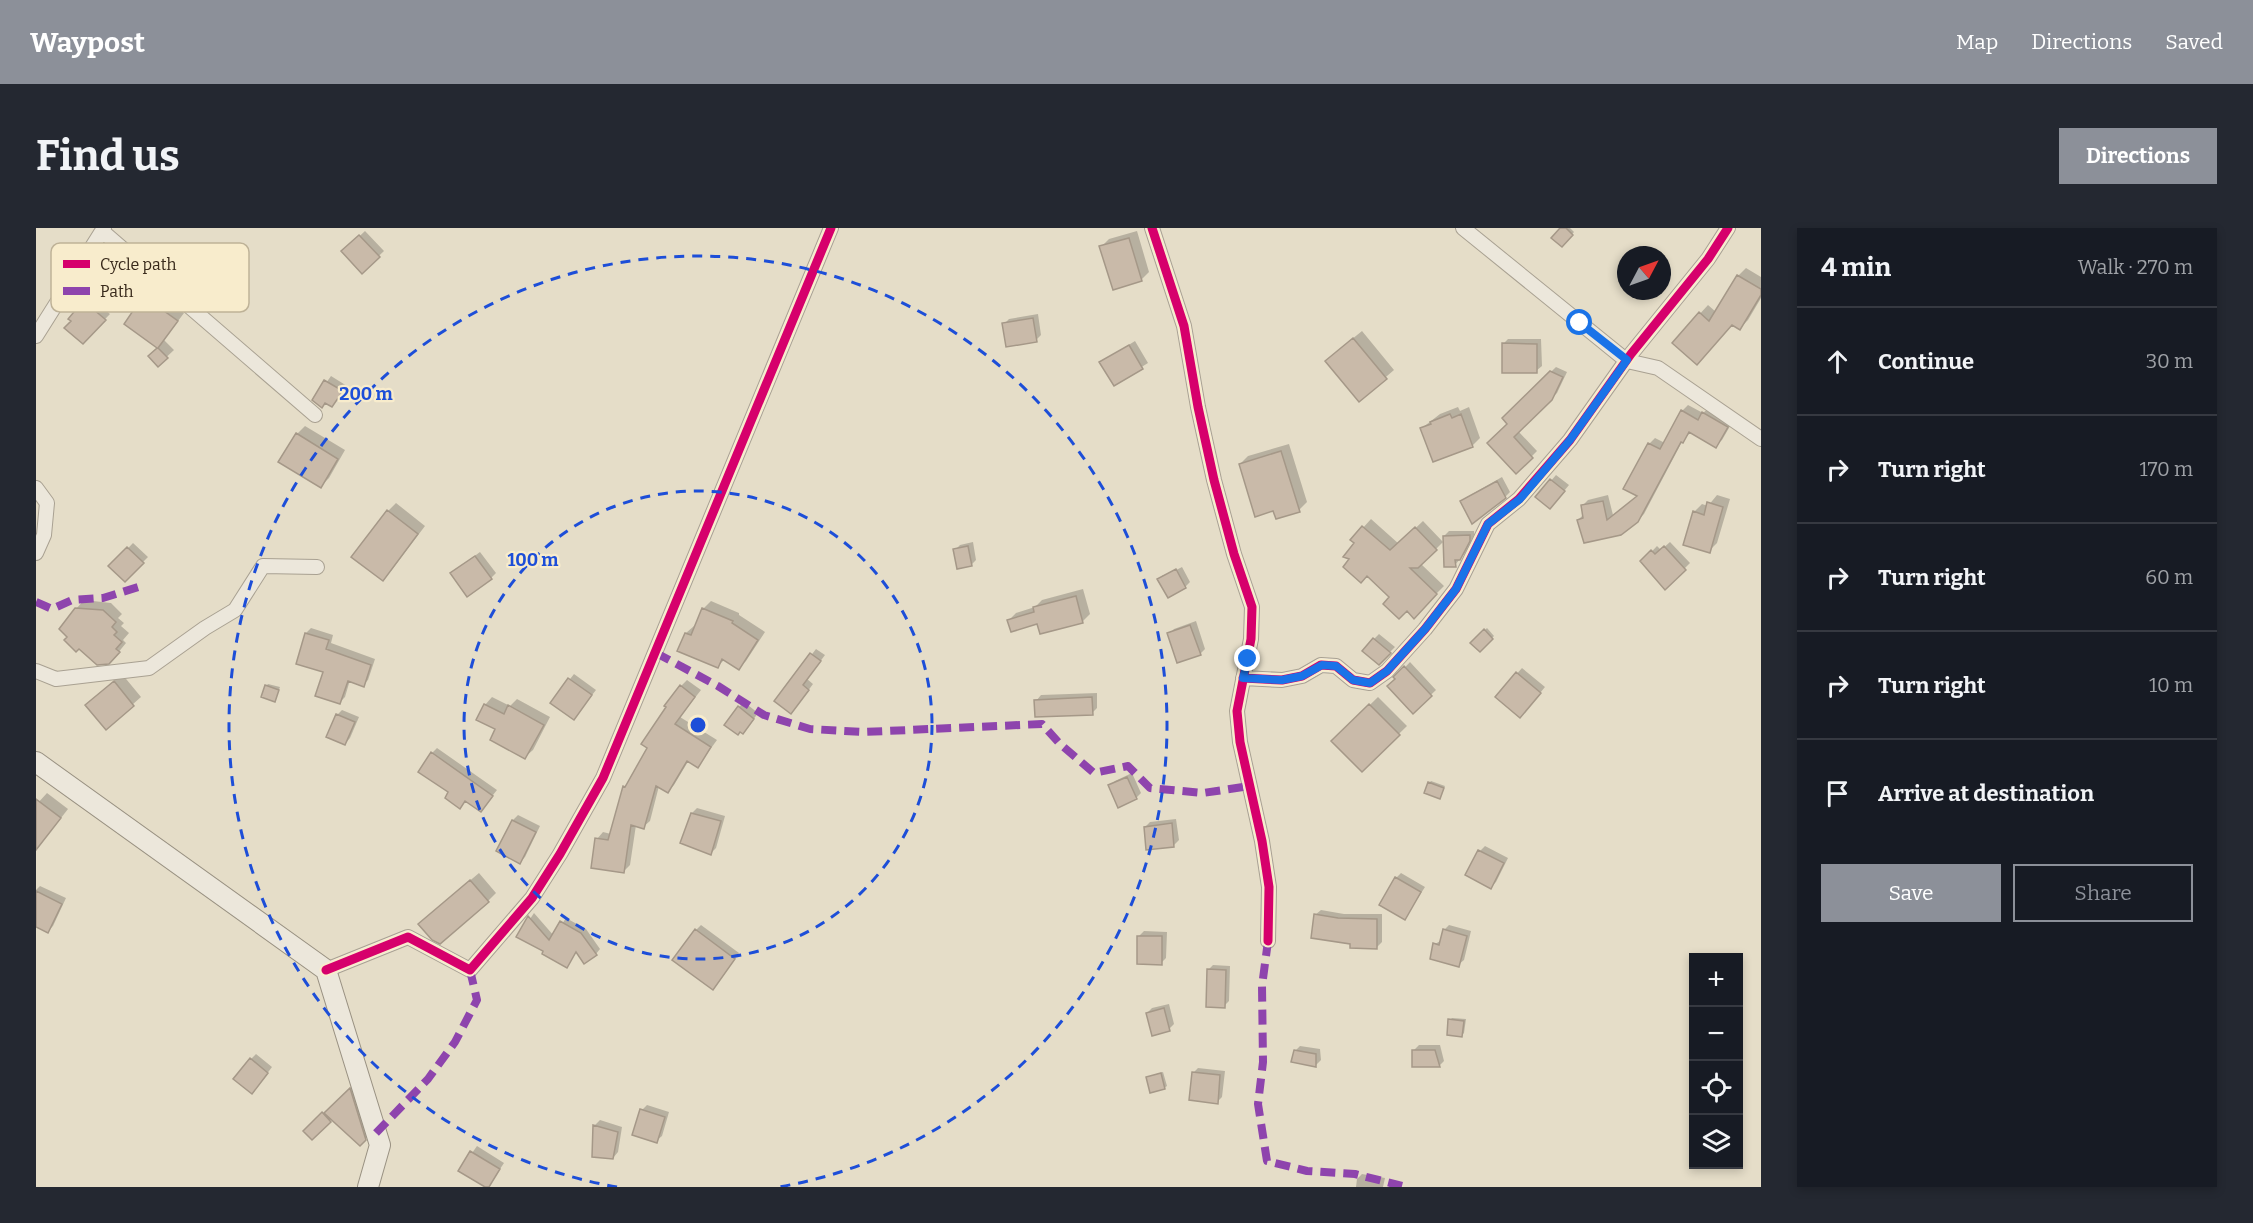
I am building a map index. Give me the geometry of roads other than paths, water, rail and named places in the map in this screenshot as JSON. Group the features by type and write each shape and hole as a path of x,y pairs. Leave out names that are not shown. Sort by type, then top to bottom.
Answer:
{"street":[{"path":"326,970 408,937 470,970 532,898 560,855 603,778 831,228"},
{"path":"1152,228 1184,326 1214,480 1234,554 1252,607 1251,639 1237,711 1240,742 1262,841 1269,887 1268,941"},
{"path":"1463,228 1627,360 1658,368 1761,439"},
{"path":"1243,678 1282,680 1302,676 1322,665 1336,666 1353,680 1370,683 1387,671 1425,629 1456,589 1488,524 1520,499 1570,440 1627,360 1708,260 1728,228"},
{"path":"95,243 103,230 118,243"},
{"path":"36,336 51,312"},
{"path":"197,312 315,415"},
{"path":"36,488 47,503 44,535 36,553"},
{"path":"36,671 56,679 149,668 205,628 235,610 263,566 316,567"},
{"path":"36,762 326,970 380,1145 368,1187"}]}
